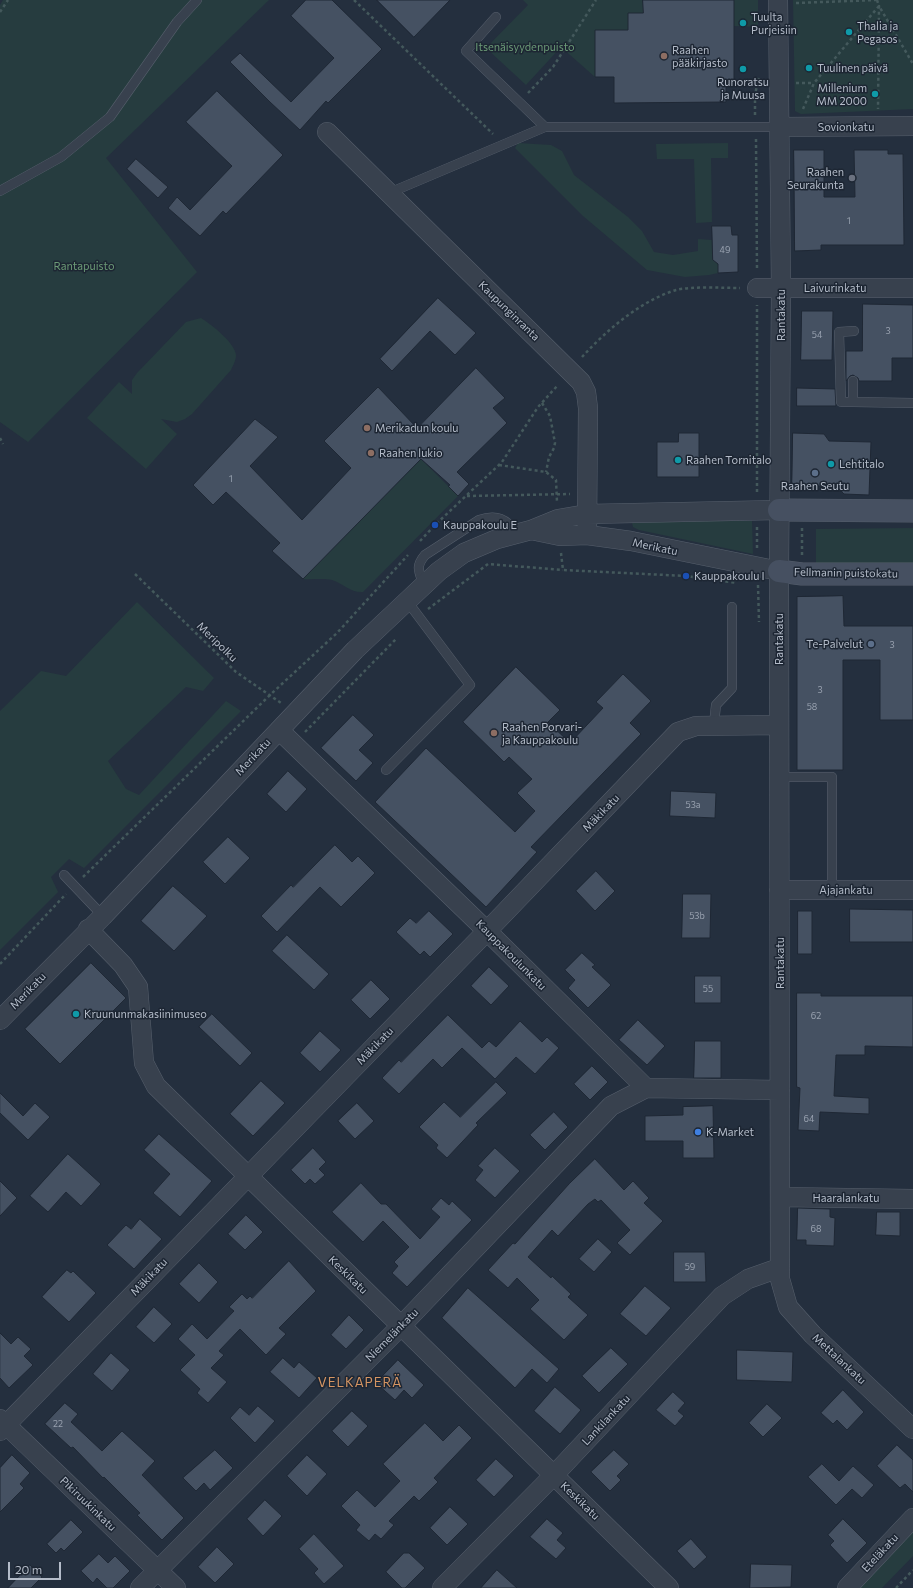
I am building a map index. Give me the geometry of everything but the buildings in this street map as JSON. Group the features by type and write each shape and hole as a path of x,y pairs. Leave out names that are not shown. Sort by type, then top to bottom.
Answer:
{"street":[{"name":"Rantakatu","path":"779,1273 780,127 787,1"},
{"name":"Sovionkatu","path":"780,127 913,126"},
{"name":"Kaupunginranta","path":"327,132 581,382 586,392 588,408 587,536"},
{"name":"Laivurinkatu","path":"757,288 913,288"},
{"path":"779,510 913,512"},
{"name":"Merikatu","path":"0,1020 103,916 355,650 407,601 464,553 497,539 524,532 559,527 587,514 779,510"},
{"name":"Merikatu","path":"559,527 587,536 632,541 779,571"},
{"name":"Fellmanin puistokatu","path":"779,571 802,574 913,574"},
{"name":"Mäkikatu","path":"2,1425 487,931 678,732 696,726 714,724 779,725"},
{"name":"Kauppakoulunkatu","path":"279,730 487,931 646,1088"},
{"name":"Ajajankatu","path":"779,890 913,890"},
{"name":"Keskikatu","path":"88,930 123,965 138,987 144,1063 156,1086 669,1588"},
{"path":"646,1088 780,1090"},
{"name":"Niemelänkatu","path":"140,1588 401,1326 611,1106 646,1088"},
{"name":"Haaralankatu","path":"780,1198 913,1199"},
{"name":"Mettalankatu","path":"779,1273 788,1307 813,1335 913,1429"},
{"name":"Lankilankatu","path":"442,1588 554,1475 722,1296 748,1279 779,1273"},
{"name":"Pikiruukinkatu","path":"2,1425 156,1571 176,1588"},
{"name":"Eteläkatu","path":"847,1588 913,1518"}],"lane":[{"path":"0,191 61,157 110,117 177,22 197,0"},
{"path":"496,17 466,51 545,127"},
{"path":"389,193 545,127 780,127"},
{"path":"854,331 839,332 841,402 913,404"},
{"path":"853,381 853,402"},
{"path":"386,770 470,685 407,601"},
{"path":"714,724 716,705 732,688 732,607"},
{"path":"779,777 832,777 832,890"},
{"path":"64,875 103,916"}],"path":[{"path":"0,12 8,0"},
{"path":"354,0 503,144"},
{"path":"520,102 553,67 596,0"},
{"path":"787,1 877,0 913,64"},
{"path":"878,110 879,6"},
{"path":"803,110 814,83 879,6"},
{"path":"419,542 499,465 542,403 569,370 597,341 636,309 677,290 757,288 755,94 761,71"},
{"path":"542,403 550,416 555,443 549,457 546,472"},
{"path":"0,438 3,444"},
{"path":"499,465 546,472 556,480 563,570 686,576 744,584"},
{"path":"571,494 572,486"},
{"path":"802,511 802,574"},
{"path":"0,964 74,886 270,694 337,633 409,553"},
{"name":"Meripolku","path":"135,574 236,672 296,713"},
{"path":"751,584 758,585"},
{"path":"896,1588 913,1570"}],"green space":[{"name":"Rantapuisto","path":"3,0 269,0 106,158 197,272 28,442 0,422 0,5"},
{"name":"Itsenäisyydenpuisto","path":"523,0 643,0 643,13 628,13 628,30 595,77 561,47 526,85 486,48 528,5"},
{"path":"734,0 758,0 758,27 734,26"},
{"path":"793,0 913,0 913,109 801,114 795,111"},
{"path":"518,143 551,145 562,151 574,175 628,217 642,231 654,252 673,255 698,251 698,239 712,240 713,260 718,264 718,273 685,277 647,270 583,216 515,148"},
{"path":"728,143 728,158 711,158 712,222 696,223 694,159 657,159 656,144"},
{"path":"201,318 217,330 232,345 236,355 235,361 231,370 192,414 177,422 161,419 177,434 146,469 87,418 119,382 132,394 132,380 137,373 186,322"},
{"path":"421,459 458,496 363,592 351,590 332,580 303,579"},
{"path":"635,520 752,521 753,554 639,530 633,527 632,523"},
{"path":"913,528 913,563 816,563 816,529"},
{"path":"137,602 214,678 203,691 186,687 108,761 126,789 139,795 226,701 241,711 84,868 69,859 51,877 58,892 0,950 0,711 41,671 66,676"},
{"path":"913,1530 913,1556 882,1588 852,1588"}],"place":[{"name":"Tuulta Purjeisiin","path":"743,23"},
{"name":"Thalia ja Pegasos","path":"849,32"},
{"name":"Raahen pääkirjasto","path":"664,56"},
{"name":"Tuulinen päivä","path":"809,68"},
{"name":"Runoratsu ja Muusa","path":"743,69"},
{"name":"Millenium MM 2000","path":"875,94"},
{"name":"Raahen Seurakunta","path":"852,178"},
{"name":"Merikadun koulu","path":"367,428"},
{"name":"Raahen lukio","path":"371,453"},
{"name":"Raahen Tornitalo","path":"678,460"},
{"name":"Lehtitalo","path":"831,464"},
{"name":"Raahen Seutu","path":"815,473"},
{"name":"Kauppakoulu E","path":"435,525"},
{"name":"Kauppakoulu I","path":"686,576"},
{"name":"Te-Palvelut","path":"871,644"},
{"name":"Raahen Porvari- ja Kauppakoulu","path":"494,733"},
{"name":"Kruununmakasiinimuseo","path":"76,1014"},
{"name":"K-Market","path":"698,1132"}],"district":[{"name":"VELKAPERÄ","path":"360,1383"}]}
